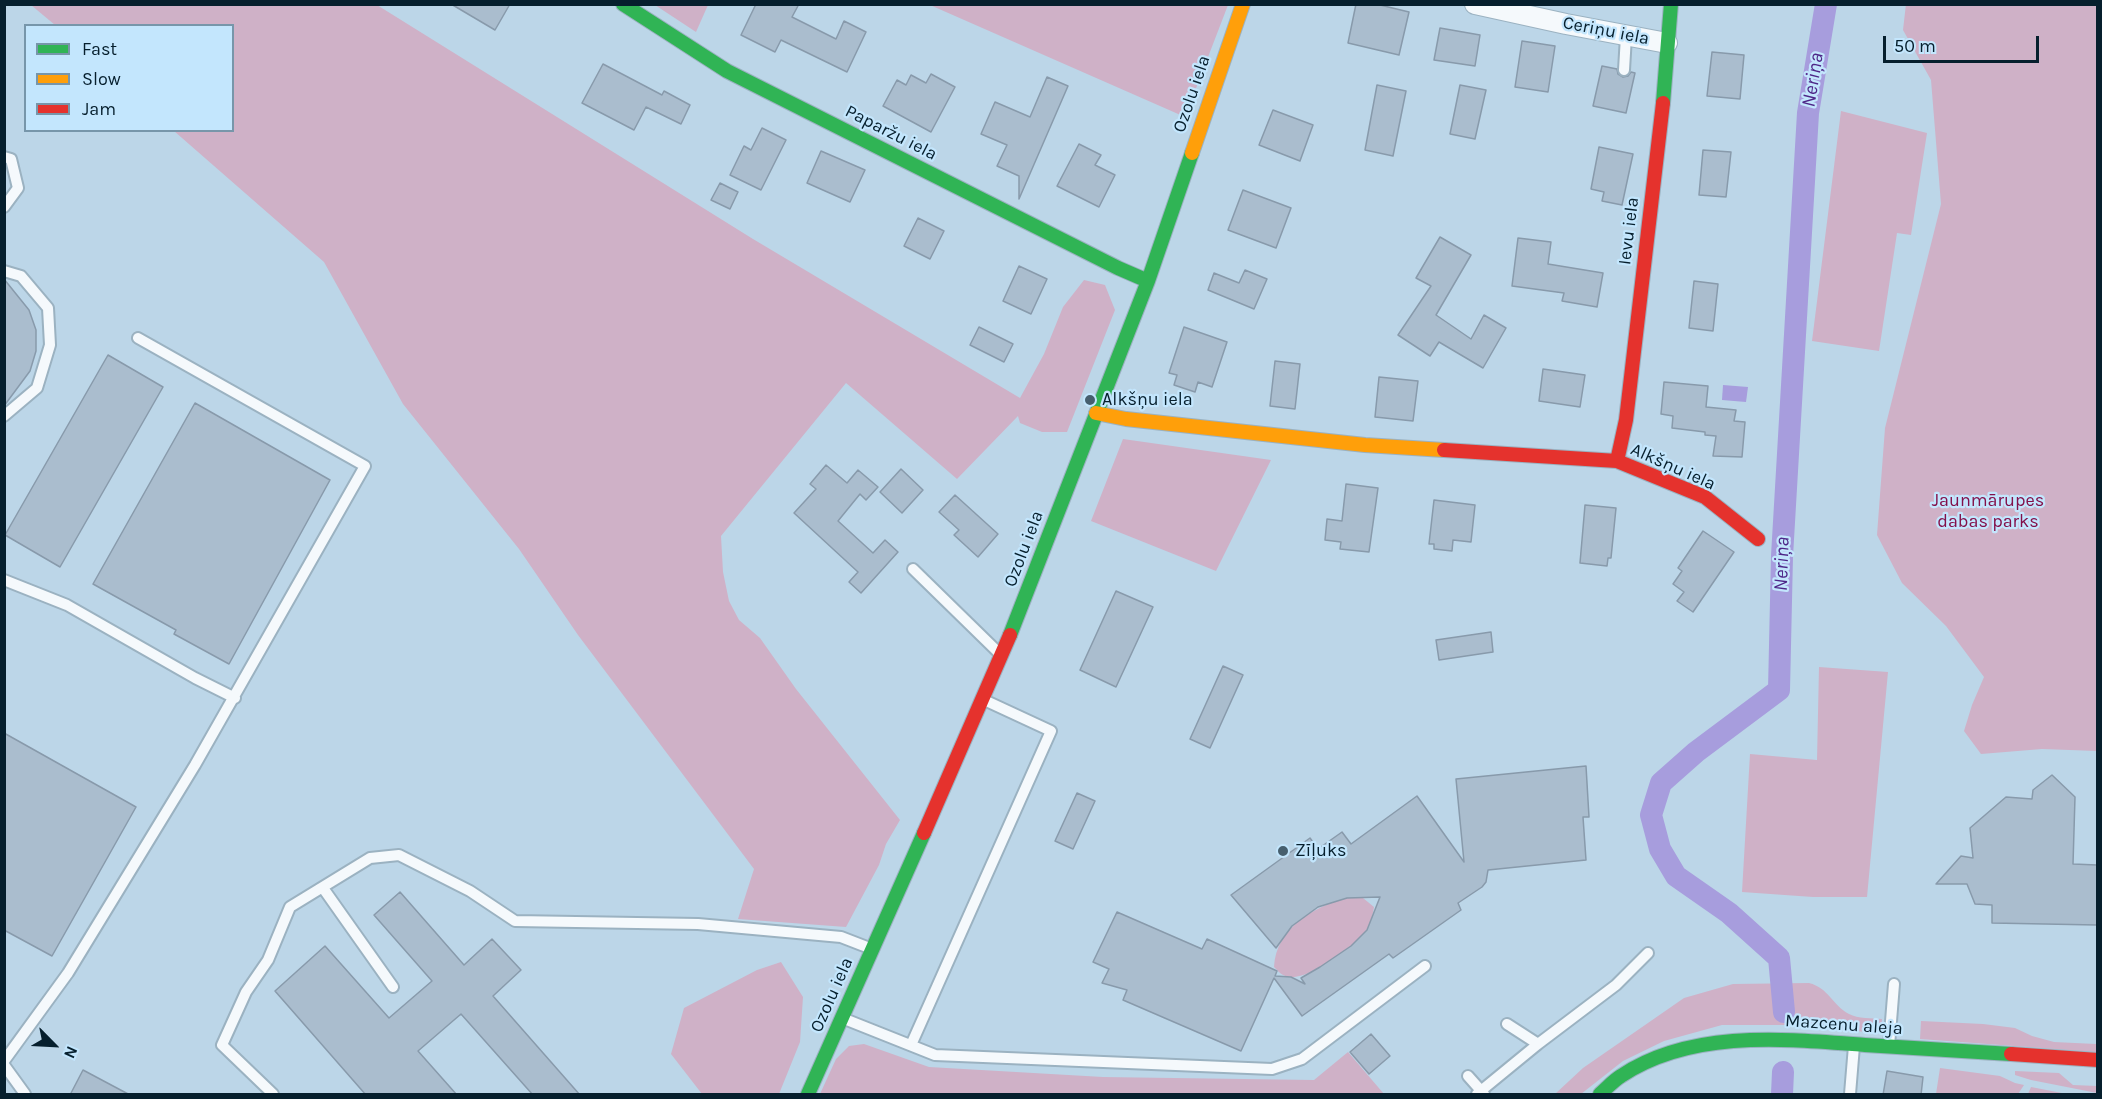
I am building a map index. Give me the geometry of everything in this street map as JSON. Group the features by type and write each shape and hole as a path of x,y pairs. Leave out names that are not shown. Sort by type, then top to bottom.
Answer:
{"street":[{"name":"Paparžu iela","path":"623,4 728,70 1148,281"},
{"name":"Ozolu iela","path":"808,1095 1002,655 1148,281 1243,4"},
{"name":"Ceriņu iela","path":"1475,4 1667,43"},
{"name":"Ievu iela","path":"1617,461 1626,420 1665,84 1671,4"},
{"name":"Alkšņu iela","path":"1096,412 1126,419 1365,445 1617,461 1705,497 1758,539"},
{"name":"Mazcenu aleja","path":"1600,1095 1620,1077 1640,1066 1703,1046 1739,1040 1778,1039 1854,1043 2097,1060"}],"lane":[{"path":"1624,70 1626,36"},
{"path":"4,157 11,159 18,188 4,207"},
{"path":"4,271 21,276 48,308 50,345 38,388 4,416"},
{"path":"25,1095 4,1063 68,973 235,698 365,465 138,338"},
{"path":"913,569 1002,655"},
{"path":"4,580 67,605 195,678 235,698"},
{"path":"910,1045 1051,731 982,699"},
{"path":"273,1095 222,1045 246,992 268,960 290,907 370,858 399,855 470,891 515,921 698,924 841,937 873,950"},
{"path":"323,888 393,987"},
{"path":"1468,1076 1481,1093 1538,1044 1616,985 1648,953"},
{"path":"842,1018 935,1055 1272,1069 1302,1059 1425,966"},
{"path":"1889,1046 1894,984"},
{"path":"1508,1024 1538,1044"},
{"path":"1850,1095 1854,1043"}],"green space":[{"name":"Jaunmārupes dabas parks","path":"1906,4 2097,5 2097,751 2042,749 1981,754 1964,731 1984,677 1946,626 1902,583 1877,535 1885,428 1941,204 1931,80 1903,30"},
{"path":"31,5 377,5 753,239 1020,398 1044,354 1063,307 1084,280 1105,285 1115,310 1067,432 1042,432 1020,423 1018,416 957,479 846,383 721,536 723,572 729,601 739,620 760,638 796,689 900,820 846,927 738,919 754,869 578,635 519,549 403,404 324,262 175,132 234,132 234,24 54,24"},
{"path":"655,5 708,5 696,32"},
{"path":"930,5 1228,5 1185,117"},
{"path":"1841,111 1927,133 1911,235 1897,233 1879,351 1812,341"},
{"path":"1123,439 1271,460 1216,571 1091,521"},
{"path":"1819,667 1888,672 1867,897 1813,897 1742,892 1750,754 1817,760"},
{"path":"1347,898 1363,898 1374,907 1370,924 1362,936 1320,968 1289,977 1279,972 1274,967 1276,953 1289,930 1309,914"},
{"path":"781,962 803,997 800,1042 779,1094 702,1094 671,1054 684,1008 757,970"},
{"path":"1809,983 1816,985 1838,1006 1853,1016 1882,1019 1881,1029 1876,1033 1798,1025 1722,1025 1664,1041 1623,1061 1581,1094 1555,1094 1583,1068 1684,998 1733,984"},
{"path":"1921,1021 2015,1028 2054,1042 2096,1044 2096,1052 1920,1039"},
{"path":"864,1044 929,1067 1103,1077 1314,1080 1348,1052 1384,1094 820,1094 836,1059 849,1046"},
{"path":"1940,1068 2000,1076 2024,1085 2018,1094 1936,1094"},
{"path":"2015,1071 2059,1073 2073,1085 2097,1086 2097,1093 2031,1080 2015,1075"},
{"path":"2031,1087 2067,1094 2028,1094"}],"shaded area":[{"path":"1723,385 1748,387 1746,402 1722,400"}],"building":[{"path":"451,4 510,4 495,30"},
{"path":"756,4 799,4 792,17 836,39 844,21 866,32 847,72 781,40 775,52 741,35"},
{"path":"1356,4 1376,4 1409,12 1399,55 1348,43"},
{"path":"1440,28 1480,35 1475,66 1434,60"},
{"path":"1522,41 1555,46 1548,92 1515,87"},
{"path":"1712,52 1744,55 1740,99 1707,96"},
{"path":"603,64 662,95 664,91 690,105 681,124 646,107 634,130 582,103"},
{"path":"1602,66 1617,69 1618,74 1623,77 1628,76 1631,72 1635,73 1626,113 1593,106"},
{"path":"931,74 955,87 931,132 883,106 897,80 906,85 911,75 926,83"},
{"path":"1047,77 1068,86 1019,199 1019,176 997,166 1007,145 981,134 995,102 1030,117"},
{"path":"1377,85 1406,91 1393,156 1365,150"},
{"path":"1460,85 1486,90 1475,139 1450,134"},
{"path":"1273,110 1313,125 1300,161 1259,145"},
{"path":"762,128 786,140 761,190 730,175 744,146 751,150"},
{"path":"1079,144 1101,155 1095,165 1115,175 1099,207 1057,186"},
{"path":"1599,147 1633,154 1622,205 1602,201 1604,192 1591,189"},
{"path":"1703,150 1731,152 1726,197 1699,195"},
{"path":"821,151 865,170 850,202 807,183"},
{"path":"720,183 738,192 730,209 711,200"},
{"path":"1243,190 1291,208 1276,248 1228,230"},
{"path":"918,218 944,231 930,259 904,246"},
{"path":"1440,237 1471,255 1436,315 1471,339 1484,315 1506,328 1483,368 1439,342 1430,356 1398,335 1431,286 1416,278"},
{"path":"1518,238 1551,242 1548,264 1603,273 1597,307 1562,301 1564,293 1512,286"},
{"path":"1019,266 1047,279 1031,314 1003,301"},
{"path":"1245,270 1267,279 1254,309 1208,290 1214,273 1239,283"},
{"path":"4,279 29,310 36,330 36,351 30,371 4,406"},
{"path":"1694,281 1718,284 1713,331 1689,328"},
{"path":"979,327 1013,344 1004,362 970,345"},
{"path":"1184,327 1227,342 1212,387 1198,382 1195,392 1174,385 1177,375 1169,373"},
{"path":"108,355 163,387 60,567 5,535"},
{"path":"1275,361 1300,364 1295,409 1270,406"},
{"path":"1543,369 1585,375 1580,407 1539,401"},
{"path":"1379,377 1418,381 1413,421 1375,417"},
{"path":"1664,382 1708,386 1706,407 1736,410 1734,421 1745,422 1742,457 1713,456 1716,436 1705,435 1705,432 1672,428 1673,416 1661,414"},
{"path":"195,403 330,480 229,664 174,634 176,630 93,584"},
{"path":"826,465 847,483 858,470 878,487 866,500 860,494 838,521 873,553 885,540 898,552 861,593 849,582 858,572 794,513 816,489 810,484"},
{"path":"901,469 923,490 902,513 880,492"},
{"path":"1346,484 1378,488 1369,552 1340,549 1341,542 1325,540 1327,519 1342,521"},
{"path":"955,495 998,534 978,557 954,535 959,530 939,512"},
{"path":"1434,500 1475,505 1471,542 1453,540 1452,551 1434,549 1434,544 1429,544"},
{"path":"1585,505 1616,508 1611,558 1608,558 1607,566 1580,563"},
{"path":"1703,531 1734,552 1693,612 1677,601 1684,592 1673,584 1682,571 1678,568"},
{"path":"1116,591 1153,607 1116,687 1080,670"},
{"path":"1491,632 1493,652 1439,660 1436,640"},
{"path":"1223,666 1243,675 1210,748 1190,739"},
{"path":"4,733 136,807 52,956 4,930"},
{"path":"1586,766 1589,817 1583,817 1586,860 1488,870 1486,882 1482,887 1458,903 1461,910 1393,958 1389,954 1302,1016 1274,978 1241,1051 1123,1000 1127,990 1102,983 1109,969 1093,962 1117,912 1202,949 1207,939 1277,971 1275,976 1291,977 1305,984 1301,978 1351,946 1367,930 1380,897 1347,898 1318,907 1292,926 1276,948 1231,895 1310,838 1318,849 1342,832 1351,844 1417,796 1464,862 1456,779"},
{"path":"2052,775 2075,797 2073,864 2097,865 2097,925 1992,923 1992,905 1975,904 1967,884 1936,884 1961,856 1973,858 1970,828 2006,797 2032,799 2033,790"},
{"path":"1077,793 1095,801 1073,849 1055,841"},
{"path":"400,892 464,965 492,939 521,970 493,996 580,1095 533,1095 461,1014 418,1051 457,1095 366,1095 275,991 325,946 389,1018 432,981 374,915"},
{"path":"1371,1034 1390,1056 1369,1074 1350,1052"},
{"path":"83,1070 130,1095 70,1095"},
{"path":"1887,1071 1923,1077 1921,1095 1883,1095"}],"waterway":[{"name":"Neriņa","path":"1784,1012 1779,958 1729,913 1676,876 1660,849 1651,815 1661,783 1696,752 1779,690 1782,556 1808,113 1826,4"},
{"name":"Neriņa","path":"1782,1094 1783,1072"}],"traffic: fast":[{"path":"623,4 727,71 1148,281"},
{"path":"1663,103 1671,4"},
{"path":"1010,635 1148,281 1192,153"},
{"path":"808,1094 924,833"},
{"path":"1600,1094 1618,1078 1649,1061 1678,1050 1708,1044 1771,1040 1803,1041 2011,1054"}],"traffic: slow":[{"path":"1192,153 1243,4"},
{"path":"1096,413 1126,419 1365,445 1444,450"}],"traffic: jam":[{"path":"1617,461 1626,420 1663,103"},
{"path":"1444,450 1617,461 1705,497 1758,539"},
{"path":"924,833 1010,635"},
{"path":"2011,1054 2098,1060"}],"place":[{"name":"Alkšņu iela","path":"1090,400"},
{"name":"Zīļuks","path":"1283,851"}]}
